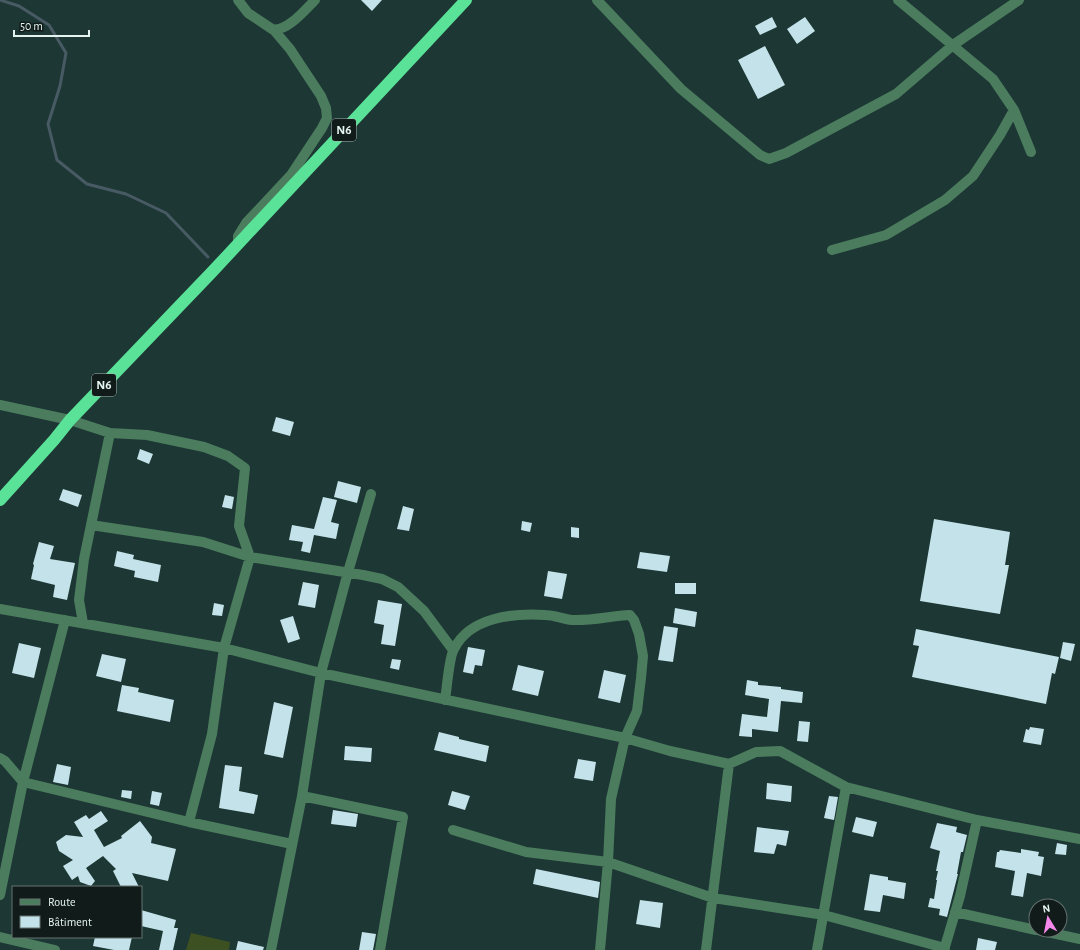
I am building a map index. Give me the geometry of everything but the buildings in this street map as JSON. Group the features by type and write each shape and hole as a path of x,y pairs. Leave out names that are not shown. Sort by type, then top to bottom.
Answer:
{"highway":[{"name":"N6","path":"0,500 70,420 211,273 222,259 238,244 466,0"}],"street":[{"path":"238,0 248,13 274,29 290,49 321,96 326,108 326,118 322,128 291,175 246,223 238,236 238,244"},
{"path":"274,29 280,29 298,18 315,0"},
{"path":"597,0 681,89 760,155 769,159 786,153 896,94 953,45 1018,0"},
{"path":"898,0 994,79 1014,110 1031,152"},
{"path":"832,250 886,235 945,200 973,176 1000,135 1014,110"},
{"path":"0,405 70,420 110,433 147,435 204,447 228,456 245,468 239,526 250,557 224,648 212,734 190,822"},
{"path":"83,623 79,600 84,559 110,433"},
{"path":"271,950 302,796 321,673 371,494"},
{"path":"91,525 203,542 250,557 348,572 382,579 398,587 424,611 453,650"},
{"path":"0,609 224,648 321,673 625,738 670,751 729,764 756,752 780,751 846,787 977,820 1080,838"},
{"path":"445,700 453,650 464,634 483,622 511,615 546,615 572,620 603,619 630,615 634,620 639,634 643,656 637,711 625,738 611,799 608,862 600,950"},
{"path":"0,895 23,782 65,620"},
{"path":"0,758 5,761 23,782 190,822 292,844"},
{"path":"706,950 729,764"},
{"path":"817,950 846,787"},
{"path":"302,796 403,817 380,950"},
{"path":"453,830 526,852 608,862 713,898 824,915 945,949 977,820"},
{"path":"955,912 1028,928"},
{"path":"1068,936 1080,939"},
{"path":"0,937 55,950"}],"green space":[{"path":"191,933 230,942 229,950 186,950"}],"waterway":[{"path":"0,0 19,6 49,25 66,53 60,86 48,124 57,160 87,184 126,194 166,213 208,257"}]}
